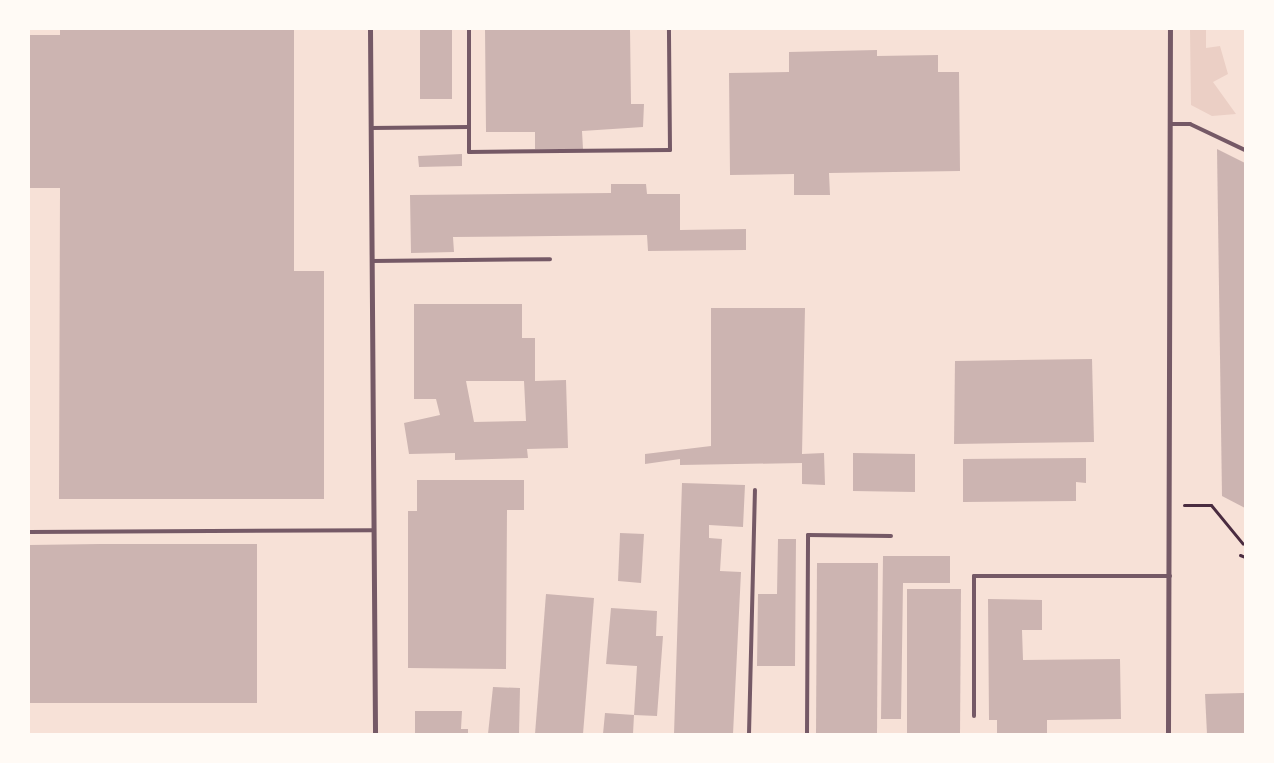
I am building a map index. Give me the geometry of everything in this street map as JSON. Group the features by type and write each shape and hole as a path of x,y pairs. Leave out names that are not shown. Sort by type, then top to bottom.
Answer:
{"street":[{"path":"370,29 375,734"},
{"path":"1168,734 1171,505 1172,124 1170,29"}],"lane":[{"path":"469,29 469,152 670,150 669,29"},
{"path":"1172,124 1190,124 1245,150"},
{"path":"371,128 469,128"},
{"path":"372,261 550,259"},
{"path":"749,734 755,490"},
{"path":"29,532 374,530"},
{"path":"807,734 808,535 891,536"},
{"path":"974,716 974,576 1170,576"}],"path":[{"path":"1171,505 1211,505 1243,544"},
{"path":"1240,555 1245,558"}],"shaded area":[{"path":"1190,29 1206,29 1206,48 1220,46 1228,74 1213,82 1236,114 1212,116 1191,105"}],"building":[{"path":"60,29 294,29 294,271 324,271 324,499 59,499 60,188 29,188 29,35 60,35"},
{"path":"420,29 452,29 452,99 420,99"},
{"path":"485,29 630,29 631,104 644,104 643,127 582,131 583,149 535,149 535,132 486,132"},
{"path":"877,50 877,56 938,55 938,72 959,72 960,171 829,173 830,195 794,195 794,174 730,175 729,73 789,72 789,52"},
{"path":"1217,149 1245,163 1245,508 1222,496"},
{"path":"462,154 462,166 419,167 418,156"},
{"path":"611,184 646,184 647,194 680,194 680,230 746,229 746,250 648,251 647,235 453,237 454,252 411,253 410,195 611,193"},
{"path":"414,304 522,304 522,338 535,338 535,381 566,380 568,448 527,449 528,458 455,460 455,453 409,454 404,423 440,415 436,399 414,399","holes":["466,381 524,381 526,421 474,422"]},
{"path":"711,308 805,308 802,454 824,453 825,485 802,484 802,463 680,465 680,459 645,464 645,454 711,446"},
{"path":"1092,359 1094,442 954,444 955,361"},
{"path":"853,453 915,454 915,492 853,491"},
{"path":"1086,458 1086,483 1076,482 1076,501 963,502 963,459"},
{"path":"417,480 524,480 524,510 507,510 506,669 408,668 408,511 417,511"},
{"path":"682,483 745,485 743,527 709,525 709,538 722,539 720,571 741,572 733,734 674,734"},
{"path":"620,533 644,534 641,583 618,581"},
{"path":"778,539 796,539 795,666 757,666 758,594 777,594"},
{"path":"257,544 257,703 29,703 29,545"},
{"path":"883,556 950,556 950,583 903,583 901,719 881,719"},
{"path":"817,563 878,563 877,734 816,734"},
{"path":"907,589 961,589 960,734 907,734"},
{"path":"546,594 594,598 583,734 535,734"},
{"path":"988,599 1042,600 1042,630 1022,630 1023,660 1120,659 1121,719 1047,720 1047,734 997,734 997,720 989,720"},
{"path":"611,608 657,611 656,636 663,636 657,716 634,715 637,666 606,664"},
{"path":"493,687 520,688 519,734 488,734"},
{"path":"1244,693 1245,734 1207,734 1205,694"},
{"path":"415,711 462,711 461,729 468,729 468,734 415,734"},
{"path":"605,713 634,715 633,734 603,734"}]}
